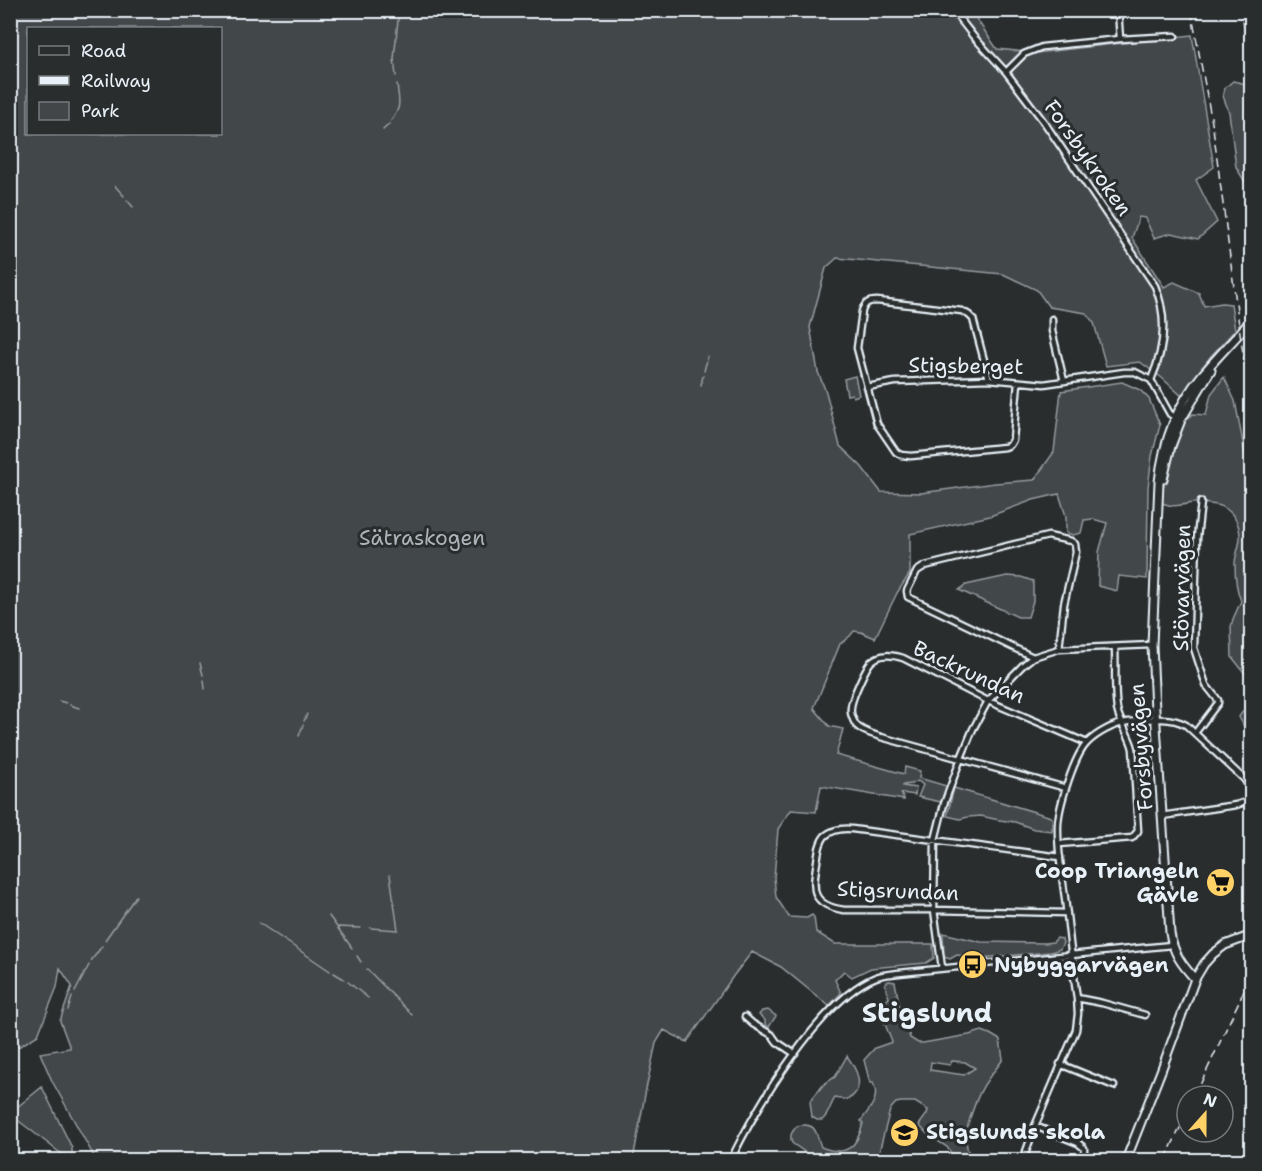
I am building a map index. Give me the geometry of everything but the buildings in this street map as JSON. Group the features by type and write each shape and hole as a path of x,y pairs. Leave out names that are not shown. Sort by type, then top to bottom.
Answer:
{"street":[{"name":"Forsbykroken","path":"951,10 1006,72 1044,122 1155,286 1161,300 1163,317 1161,349 1151,380"},
{"path":"1118,10 1120,39"},
{"path":"1249,11 1251,59"},
{"path":"1006,72 1024,54 1042,48 1120,39 1175,36"},
{"path":"989,379 975,325 969,315 936,308 867,302 862,311 857,348 877,424 896,452 901,455 911,456 1010,445 1013,440 1018,382"},
{"path":"1052,318 1052,331 1064,381"},
{"name":"Forsbyvägen","path":"1195,979 1177,957 1172,945 1152,645 1158,506 1178,419 1221,355 1251,319"},
{"name":"Stigsberget","path":"867,387 895,382 989,379 1044,384 1124,372 1135,372 1151,380"},
{"path":"1151,380 1170,414 1178,419"},
{"name":"Stövarvägen","path":"1195,733 1218,703 1206,685 1194,648 1197,544 1201,502"},
{"path":"1033,657 908,597 907,591 916,571 925,566 1048,536 1071,540 1075,544 1076,552 1064,604 1059,649"},
{"path":"942,968 934,910 935,840 944,804 961,758 988,701 1033,657 1059,649 1152,645"},
{"path":"1059,844 1132,838 1138,831 1133,749 1121,723 1118,709 1115,647"},
{"name":"Backrundan","path":"1066,788 867,733 860,729 852,717 851,705 867,667 872,661 884,656 903,658 988,701 1087,744"},
{"path":"1023,1161 1060,1064 1076,1030 1077,998 1058,822 1066,788 1079,756 1087,744 1121,723 1169,719 1179,722 1195,733 1251,789 1251,800 1236,805 1162,816"},
{"name":"Stigsrundan","path":"1060,857 840,828 824,837 819,848 813,884 817,896 825,904 844,910 1067,913"},
{"path":"1126,1161 1195,979 1213,954 1225,945 1251,934"},
{"path":"731,1161 760,1106 795,1054 849,992 862,984 881,976 942,968 1172,945"},
{"path":"1077,998 1145,1015"},
{"path":"745,1017 795,1054"},
{"path":"1060,1064 1114,1086"},
{"path":"1035,1126 1078,1143 1084,1148 1082,1161"}],"green space":[{"name":"Sätraskogen","path":"972,10 997,49 1036,53 1192,35 1214,167 1196,180 1217,222 1198,239 1171,233 1154,238 1145,218 1139,217 1132,238 1164,287 1174,282 1199,293 1204,306 1231,304 1235,330 1210,357 1183,397 1140,362 1106,366 1094,323 1086,313 1049,307 1037,290 1003,274 837,258 826,268 810,327 818,372 826,392 840,446 861,466 881,492 921,493 1034,480 1054,452 1061,391 1122,382 1140,390 1149,399 1160,425 1152,456 1148,487 1147,579 1119,576 1117,591 1098,586 1099,552 1107,523 1093,519 1084,520 1081,533 1073,535 1066,533 1066,516 1059,494 1033,500 990,516 910,534 910,573 897,593 875,638 854,631 840,644 814,708 829,726 843,729 836,755 904,774 905,767 920,771 919,778 946,786 941,802 918,797 923,785 918,781 903,785 916,788 915,795 901,793 904,800 821,786 816,812 791,810 778,829 774,878 776,897 789,917 807,918 812,915 816,932 835,944 933,944 934,958 926,963 871,968 852,977 844,971 835,980 841,993 829,1006 781,967 752,952 687,1042 664,1030 656,1043 633,1160 96,1160 52,1081 40,1053 70,1048 60,1021 72,986 60,968 57,987 38,1035 11,1049 10,11"},
{"path":"1233,81 1246,84 1251,92 1251,192 1236,167 1229,112 1223,96 1225,88"},
{"path":"855,376 859,395 853,397 852,394 847,395 844,379"},
{"path":"1224,377 1235,401 1251,485 1251,681 1232,657 1231,627 1241,601 1235,574 1240,537 1236,521 1230,512 1217,505 1196,503 1174,506 1162,503 1163,488 1185,422 1192,414 1206,415 1211,394"},
{"path":"1007,576 1033,581 1033,601 1028,617 1018,617 959,590 966,585"},
{"path":"1251,699 1251,734 1239,717"},
{"path":"954,788 1048,816 1052,818 1052,831 981,816 960,819 947,816"},
{"path":"943,933 981,942 1045,943 1053,942 1057,938 1062,939 1063,943 1060,949 1051,952 980,958 957,955 950,959 944,957"},
{"path":"895,982 910,1038 918,1043 982,1031 1000,1040 1003,1059 983,1087 968,1124 966,1140 971,1160 956,1160 947,1147 927,1134 919,1125 928,1110 915,1102 896,1103 890,1110 877,1160 816,1160 792,1143 792,1132 797,1126 804,1125 812,1127 821,1147 830,1150 849,1148 857,1139 863,1123 861,1121 876,1094 873,1083 870,1083 864,1060 875,1048 892,1042 880,1011 883,1003 889,998 885,983","holes":["952,1061 965,1062 975,1068 964,1075 930,1070 931,1062 950,1065"]},
{"path":"768,1010 776,1016 769,1027 759,1015 762,1011"},
{"path":"847,1056 858,1078 856,1092 847,1099 835,1098 824,1118 817,1120 812,1117 810,1101 824,1084 835,1077"},
{"path":"42,1087 72,1148 72,1154 69,1156 59,1152 11,1115 11,1112"}],"waterway":[{"path":"396,76 394,59 399,10"},
{"path":"391,121 398,107 397,84"},
{"path":"383,130 389,124"},
{"path":"115,186 124,196"},
{"path":"127,200 133,207"},
{"path":"704,371 708,356"},
{"path":"701,385 703,376"},
{"path":"200,663 203,675"},
{"path":"204,680 205,689"},
{"path":"59,701 66,703"},
{"path":"70,705 79,708"},
{"path":"304,721 307,714"},
{"path":"299,736 303,725"},
{"path":"370,928 398,930 390,875"},
{"path":"105,940 136,896"},
{"path":"329,916 352,948"},
{"path":"259,923 330,971"},
{"path":"338,927 361,928"},
{"path":"91,961 102,946"},
{"path":"357,956 361,962"},
{"path":"75,992 89,965"},
{"path":"367,969 412,1015"},
{"path":"334,973 344,979"},
{"path":"348,982 368,998"},
{"path":"68,1010 72,997"}],"railway":[{"path":"1191,10 1213,128 1252,412"},
{"path":"1201,1084 1252,973"},
{"path":"1165,1160 1175,1139"}],"place":[{"name":"Coop Triangeln Gävle","path":"1220,883"},
{"name":"Nybyggarvägen","path":"973,965"},
{"name":"Stigslunds skola","path":"905,1132"}],"district":[{"name":"Stigslund","path":"927,1013"}]}
